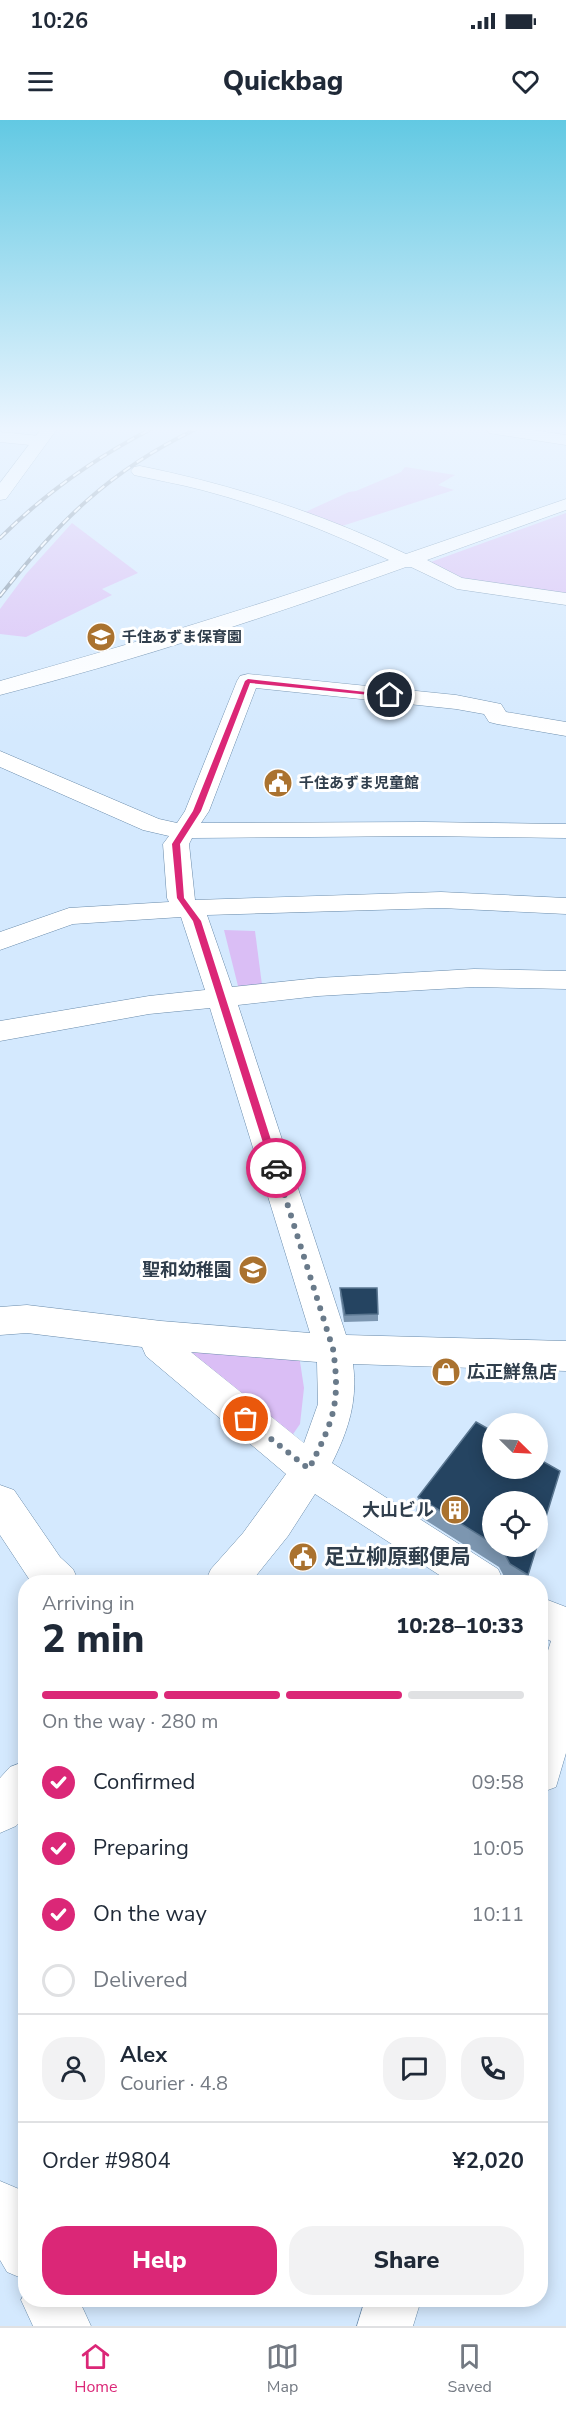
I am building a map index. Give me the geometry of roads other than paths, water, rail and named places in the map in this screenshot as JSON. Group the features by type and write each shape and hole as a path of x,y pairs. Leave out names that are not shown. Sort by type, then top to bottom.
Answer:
{"street":[{"path":"340,532 457,582 566,599"},
{"path":"0,687 154,644 410,561 490,532"},
{"path":"231,1575 256,1548 309,1469 331,1425 336,1402 337,1380 333,1349 197,921 180,898 176,844 182,831 197,811 248,681 456,702 493,709 497,717 566,729"},
{"path":"0,758 152,825 182,831 424,829 566,831"},
{"path":"6,932 69,916 230,906 441,900 566,906"},
{"path":"0,1031 149,1005 318,987 431,980 566,980"},
{"path":"0,1321 27,1319 160,1335 333,1349 566,1356"},
{"path":"160,1335 159,1346 281,1448 309,1469 473,1575"},
{"path":"0,1502 51,1575"},
{"path":"548,1619 566,1627"},
{"path":"548,1747 560,1712 566,1655"},
{"path":"0,1810 18,1792"},
{"path":"0,2208 18,2239"},
{"path":"53,2307 63,2326"},
{"path":"385,2326 391,2307"}],"railway":[{"path":"0,538 6,532"},
{"path":"0,596 55,532"}],"place":[{"name":"千住あずま保育園","path":"101,637"},
{"name":"千住あずま児童館","path":"278,783"},
{"name":"聖和幼稚園","path":"253,1270"},
{"name":"広正鮮魚店","path":"446,1372"},
{"name":"大山ビル","path":"455,1510"},
{"name":"足立柳原郵便局","path":"303,1557"}]}
